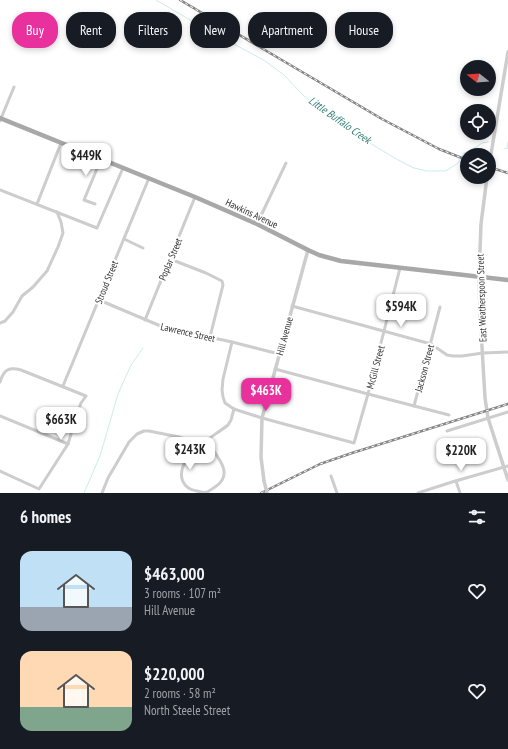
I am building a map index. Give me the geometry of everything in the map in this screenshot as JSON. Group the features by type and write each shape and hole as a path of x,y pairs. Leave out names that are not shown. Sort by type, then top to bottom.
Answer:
{"main road":[{"name":"Hawkins Avenue","path":"0,119 196,197 257,224 319,255 341,261 508,280"}],"street":[{"path":"491,148 508,52"},
{"path":"0,119 14,86"},
{"path":"37,204 61,143"},
{"path":"95,204 84,200 101,159"},
{"path":"257,224 286,163"},
{"path":"0,190 96,228 122,168"},
{"name":"Stroud Street","path":"63,386 149,178"},
{"name":"East Weatherspoon Street","path":"486,184 481,224 479,277 485,398 488,418 506,467 508,480"},
{"name":"Poplar Street","path":"145,320 196,197"},
{"path":"0,323 5,321 13,312 22,296 33,287 47,271 63,233 57,212"},
{"path":"124,239 143,248"},
{"name":"Hill Avenue","path":"268,493 264,481 261,457 262,418 308,250"},
{"path":"170,259 206,273 222,282 223,286 210,337"},
{"name":"McGill Street","path":"262,418 354,443 400,268"},
{"name":"Lawrence Street","path":"99,300 145,320 168,328 279,354"},
{"path":"292,306 431,344 447,355 462,356 508,352"},
{"name":"Jackson Street","path":"414,406 440,307"},
{"path":"232,342 223,379 222,390 225,403 234,409 262,418"},
{"path":"0,382 6,370 13,368 22,370 86,396 76,417 68,444 39,489 0,472"},
{"path":"275,369 449,415"},
{"path":"207,441 223,466 224,474 220,484 208,492 198,492 184,485 182,475 184,464 195,450 207,441 228,426 234,409"},
{"path":"447,430 508,412"},
{"path":"0,416 68,444"},
{"path":"102,493 108,478 129,442 136,434 144,431 155,431 179,437 188,442 195,450"},
{"path":"418,493 506,467"},
{"path":"331,476 337,493"},
{"path":"456,481 460,493"}],"waterway":[{"name":"Little Buffalo Creek","path":"156,0 265,61 284,75 303,95 321,110 340,121 358,136 414,168 427,171 445,171 458,163 464,153 472,150 482,143 488,142"},
{"name":"Little Buffalo Creek","path":"507,148 508,142"},
{"name":"Little Buffalo Creek","path":"504,149 508,148"},
{"path":"84,493 100,456 118,394 131,365 143,348"}],"railway":[{"path":"180,0 382,119 439,149 460,157"},
{"path":"496,169 508,173"},
{"path":"261,493 320,464 508,404"}]}
